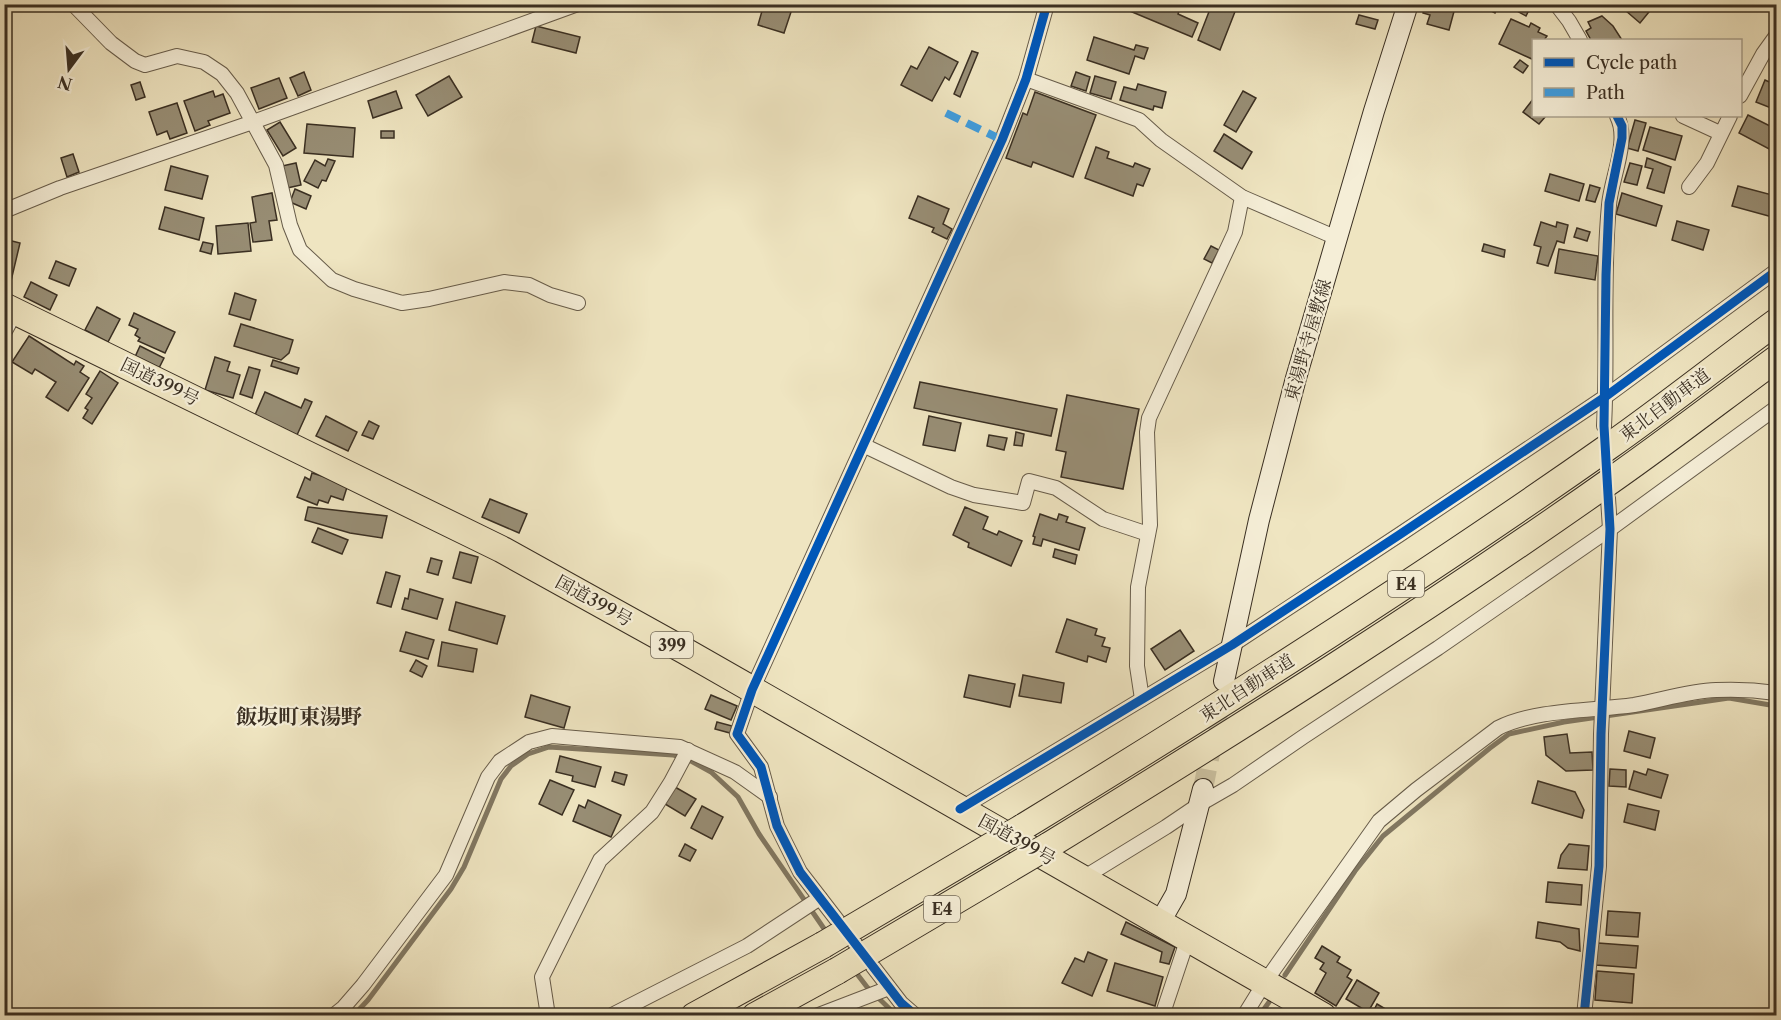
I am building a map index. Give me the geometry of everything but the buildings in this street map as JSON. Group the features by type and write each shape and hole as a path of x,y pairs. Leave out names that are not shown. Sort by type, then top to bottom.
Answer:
{"highway":[{"name":"国道399号","path":"8,317 501,549 753,690 1323,1016"},
{"name":"東北自動車道","path":"694,1016 823,945 1023,828 1279,667 1485,532 1609,446 1776,322"},
{"name":"東北自動車道","path":"755,1016 837,971 1048,846 1318,678 1617,477 1776,358"}],"main road":[{"name":"東湯野寺屋敷線","path":"1224,681 1258,520 1296,378 1374,111 1408,4"},
{"path":"1160,922 1176,894 1202,796"}],"street":[{"path":"73,4 111,43 135,61 145,65 177,56 184,57 204,62 222,74 237,93 276,165 290,225 300,250 332,280 402,303 504,282 529,285 550,295 578,303"},
{"path":"4,211 60,188 253,122 578,4"},
{"path":"916,1016 886,989 812,903 800,872 777,826 761,767 737,734 753,690 988,172 1026,79 1047,4"},
{"path":"1556,4 1579,39"},
{"path":"1742,92 1763,54 1776,36"},
{"path":"1026,79 1139,120 1161,140 1242,197 1337,238"},
{"path":"1685,117 1720,133"},
{"path":"1689,187 1707,163 1729,117"},
{"path":"1604,426 1609,203 1622,138 1623,119"},
{"path":"1142,699 1137,666 1138,587 1148,534 1150,509 1147,432 1149,418 1235,232 1242,197"},
{"path":"960,809 1232,645 1605,397 1776,271"},
{"path":"1083,878 1166,827 1202,796 1233,785 1610,529 1776,408"},
{"path":"865,446 951,487 974,495 1023,503 1029,481 1056,488 1103,519 1148,534"},
{"path":"1584,1016 1599,866 1601,734 1610,529 1608,498"},
{"path":"1244,1016 1265,982 1379,821 1498,728 1510,722 1632,705 1715,690 1776,693"},
{"path":"333,1016 363,985 446,875 488,777 500,761 529,742 552,736 665,745 685,757 735,772 770,797"},
{"path":"548,1016 542,977 600,860 652,812 685,757"},
{"path":"610,1016 747,946 812,903"},
{"path":"1162,1016 1188,938"},
{"path":"816,1016 886,989"}],"waterway":[{"path":"1285,975 1355,871 1383,836 1509,734 1564,722 1729,698 1776,706"},
{"path":"353,1016 368,1000 451,889 464,867 501,779 511,766 528,754 549,747 673,755 691,761 711,772 738,797 759,834 827,933"},
{"path":"854,970 867,987 897,1016"},
{"path":"1259,1016 1272,998"}],"tunnel":[{"path":"1203,789 1221,698"}],"marked path":[{"path":"946,113 1002,140"}],"cycle path":[{"path":"916,1016 901,1003 800,872 777,826 761,767 737,734 752,690 1002,140 1026,79 1047,4"},
{"path":"1584,1016 1599,866 1601,734 1610,529 1604,426 1606,275 1609,203 1622,138 1622,126 1618,117"},
{"path":"960,809 1232,645 1399,535 1605,397 1776,271"}],"district":[{"name":"飯坂町東湯野","path":"299,717"}]}
